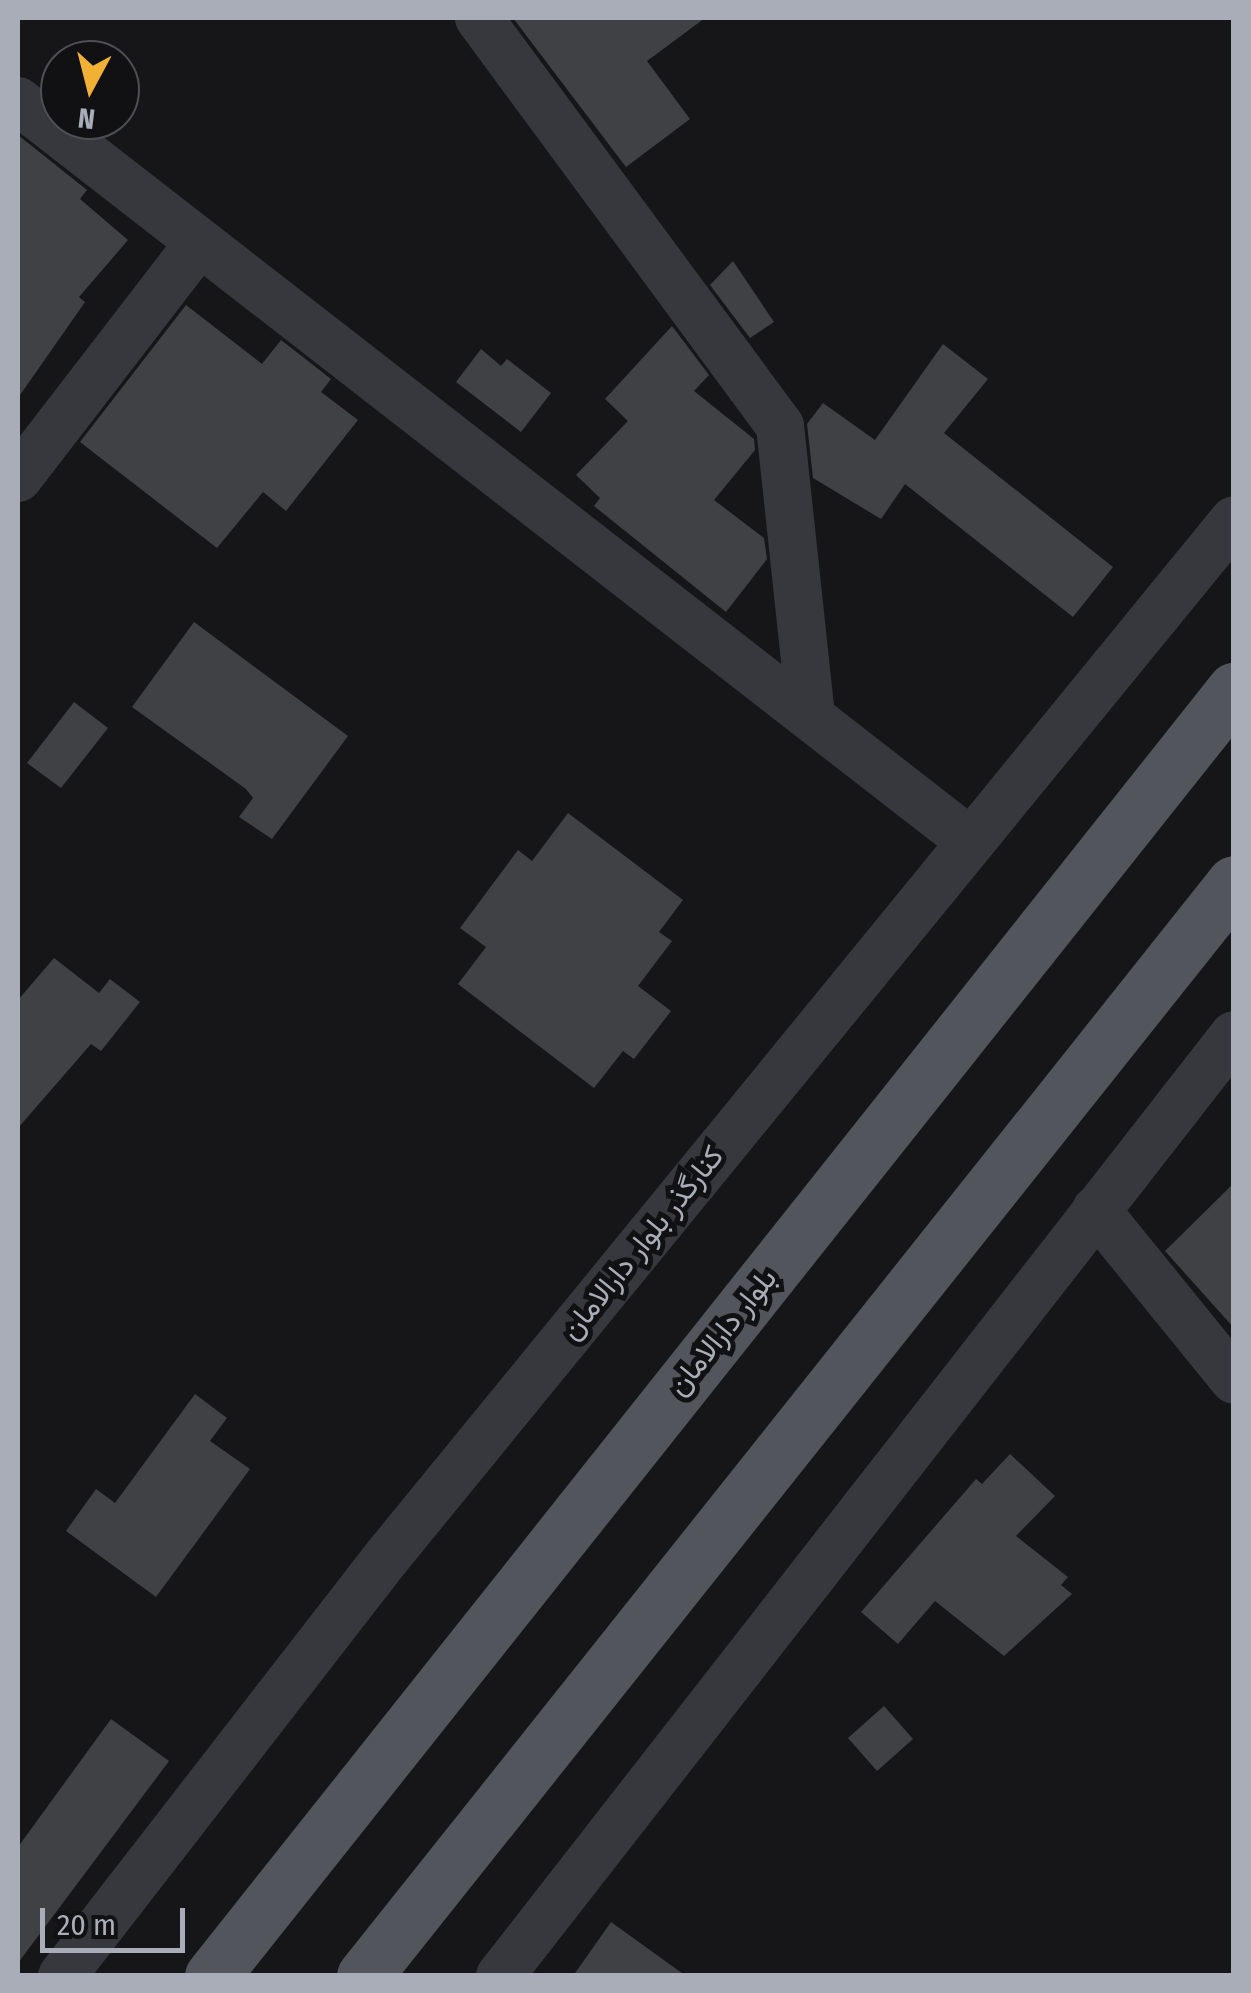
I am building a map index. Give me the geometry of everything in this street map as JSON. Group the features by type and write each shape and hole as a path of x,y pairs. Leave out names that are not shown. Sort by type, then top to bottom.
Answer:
{"main road":[{"name":"بلوار دارالامان","path":"212,1976 1234,690"},
{"path":"364,1976 1234,884"}],"street":[{"path":"479,18 780,426 811,715"},
{"path":"18,101 970,841"},
{"path":"18,478 199,243"},
{"name":"کنارگذر بلوار دارالامان","path":"62,1976 386,1558 1234,520"},
{"path":"500,1976 1234,1035"},
{"path":"1096,1210 1234,1380"}],"building":[{"path":"513,18 705,18 647,61 690,119 626,167"},
{"path":"18,135 87,190 80,199 128,240 79,297 85,302 18,398"},
{"path":"733,261 774,322 750,338 710,285"},
{"path":"186,305 262,364 281,340 331,379 321,392 358,420 286,511 263,492 217,548 80,442"},
{"path":"672,326 709,375 694,391 754,439 755,450 714,500 764,538 767,559 726,612 594,506 600,498 576,475 628,421 605,399"},
{"path":"943,344 988,379 944,433 1113,567 1073,617 905,484 881,519 813,478 807,424 823,403 875,440"},
{"path":"481,349 501,366 507,359 551,393 521,432 456,382"},
{"path":"194,622 348,736 272,839 239,817 253,798 246,789 132,707"},
{"path":"74,702 108,728 61,788 27,763"},
{"path":"568,813 683,900 659,932 672,941 638,986 671,1011 634,1059 623,1051 594,1088 458,984 486,947 460,928 518,850 532,861"},
{"path":"54,958 99,993 110,979 140,1002 101,1051 91,1044 18,1128 18,1000"},
{"path":"1234,1183 1234,1328 1165,1251"},
{"path":"195,1394 227,1418 210,1441 250,1469 156,1597 66,1531 96,1489 115,1503"},
{"path":"1010,1454 1055,1496 1016,1536 1068,1577 1061,1585 1072,1594 1004,1656 935,1601 898,1644 861,1612 976,1479 982,1484"},
{"path":"884,1706 913,1739 877,1771 848,1738"},
{"path":"111,1719 169,1761 18,1963 18,1847"},
{"path":"611,1922 686,1976 573,1976"}]}
